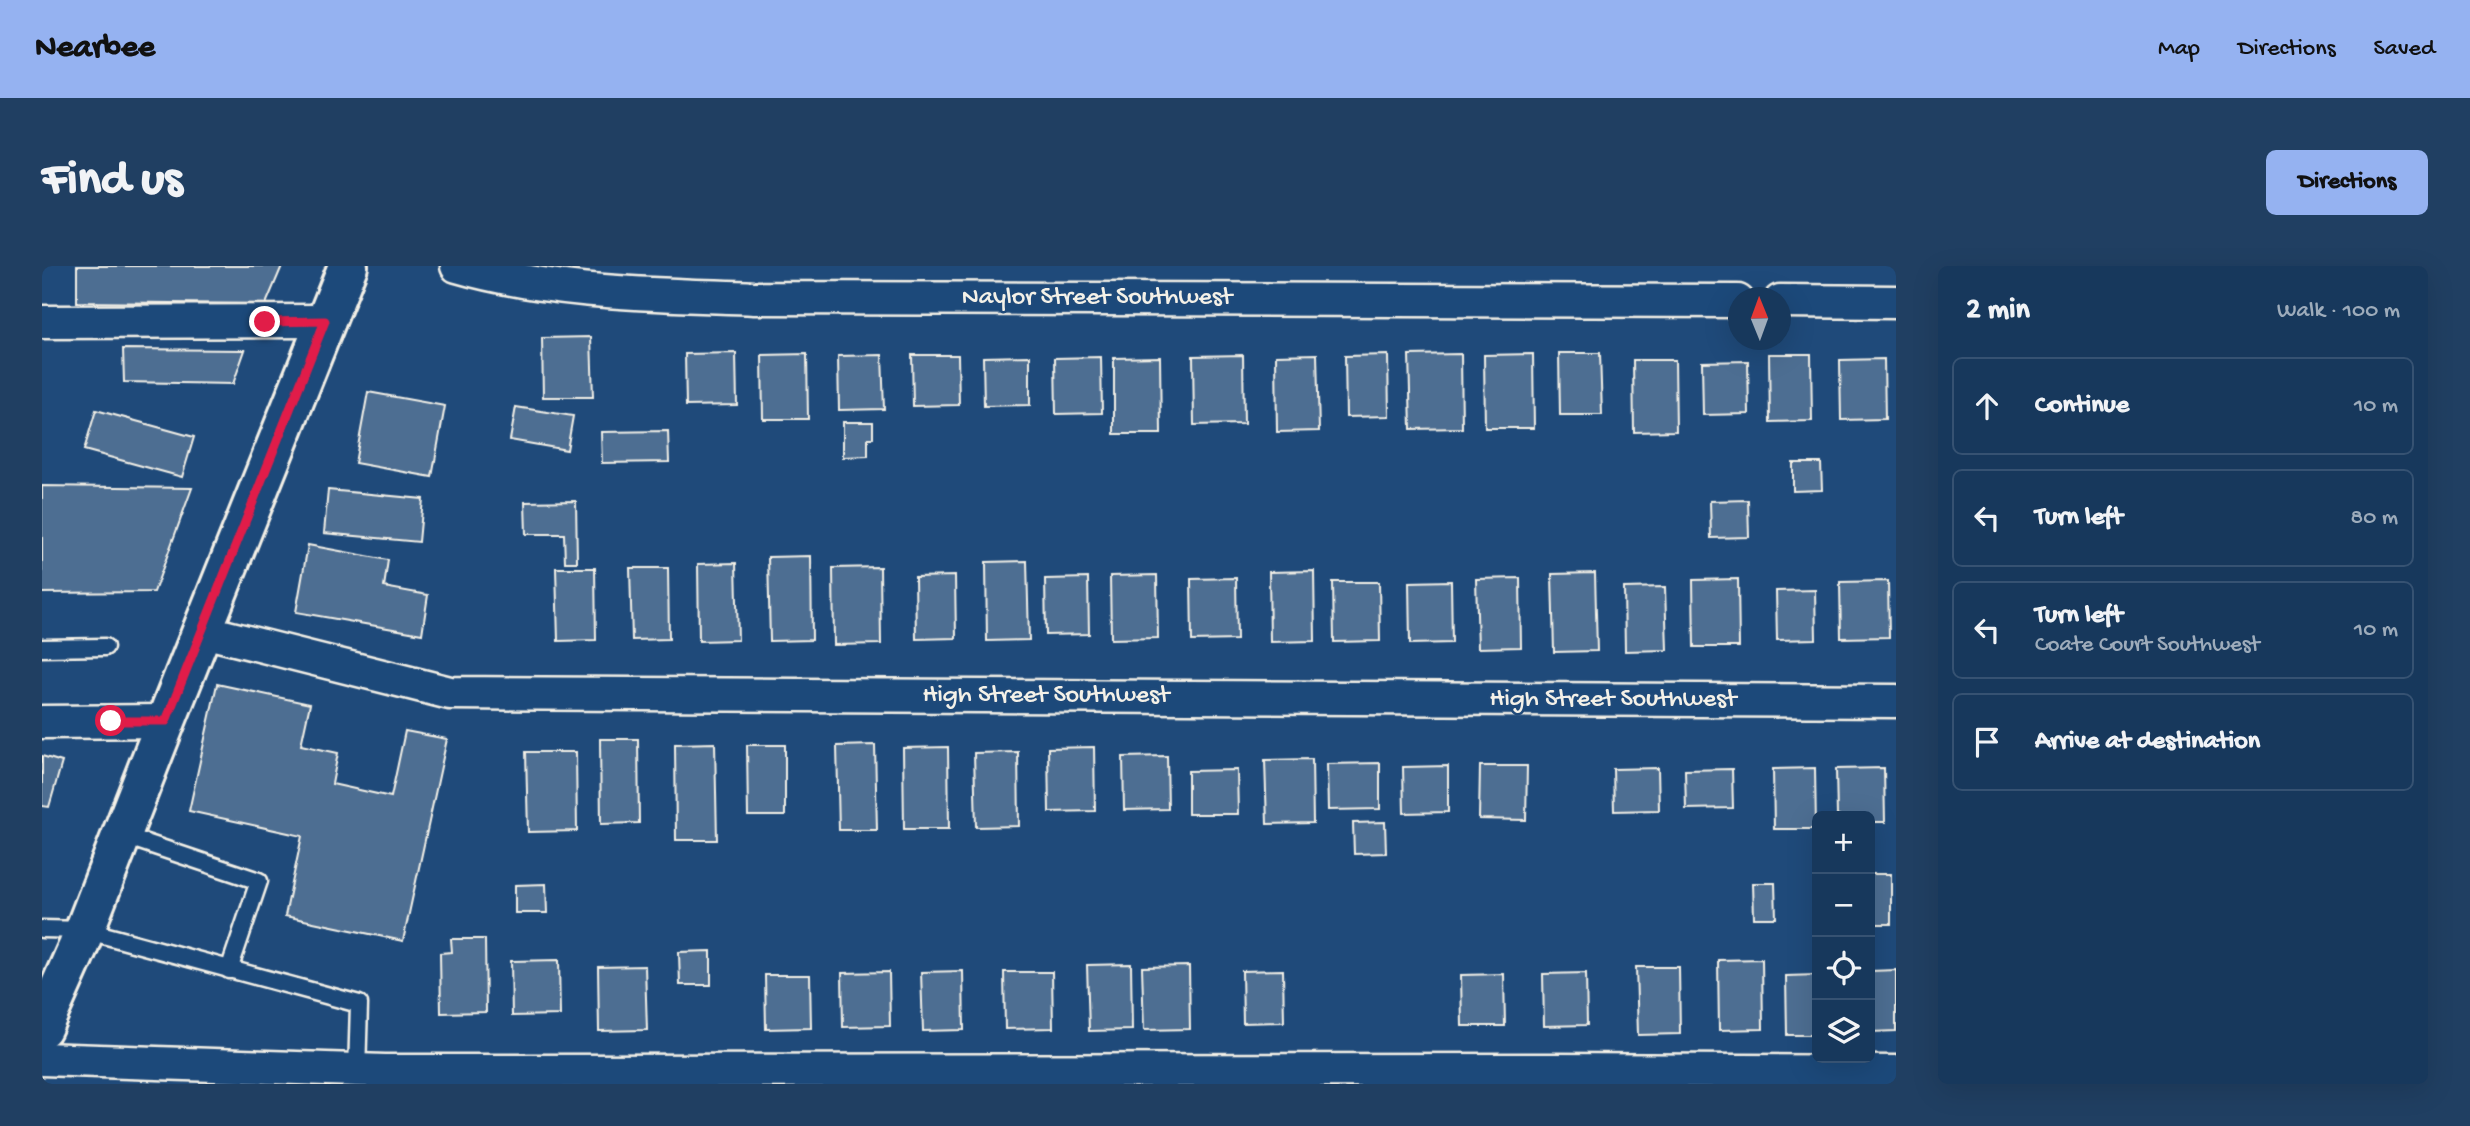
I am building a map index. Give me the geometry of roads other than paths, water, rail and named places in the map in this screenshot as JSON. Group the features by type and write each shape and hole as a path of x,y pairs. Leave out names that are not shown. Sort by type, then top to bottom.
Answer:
{"main road":[{"path":"42,1028 85,930 348,266"}],"street":[{"name":"Naylor Street Southwest","path":"457,266 497,277 614,292 754,298 1728,301"},
{"path":"1791,301 1896,302"},
{"path":"42,323 325,321"},
{"name":"High Street Southwest","path":"203,631 450,693 1896,701"},
{"path":"42,722 166,721"},
{"path":"42,1059 357,1077 1896,1072"}],"lane":[{"path":"42,648 105,647"},
{"path":"122,835 259,881 229,970"},
{"path":"42,929 85,930 359,1004 357,1077"}]}
